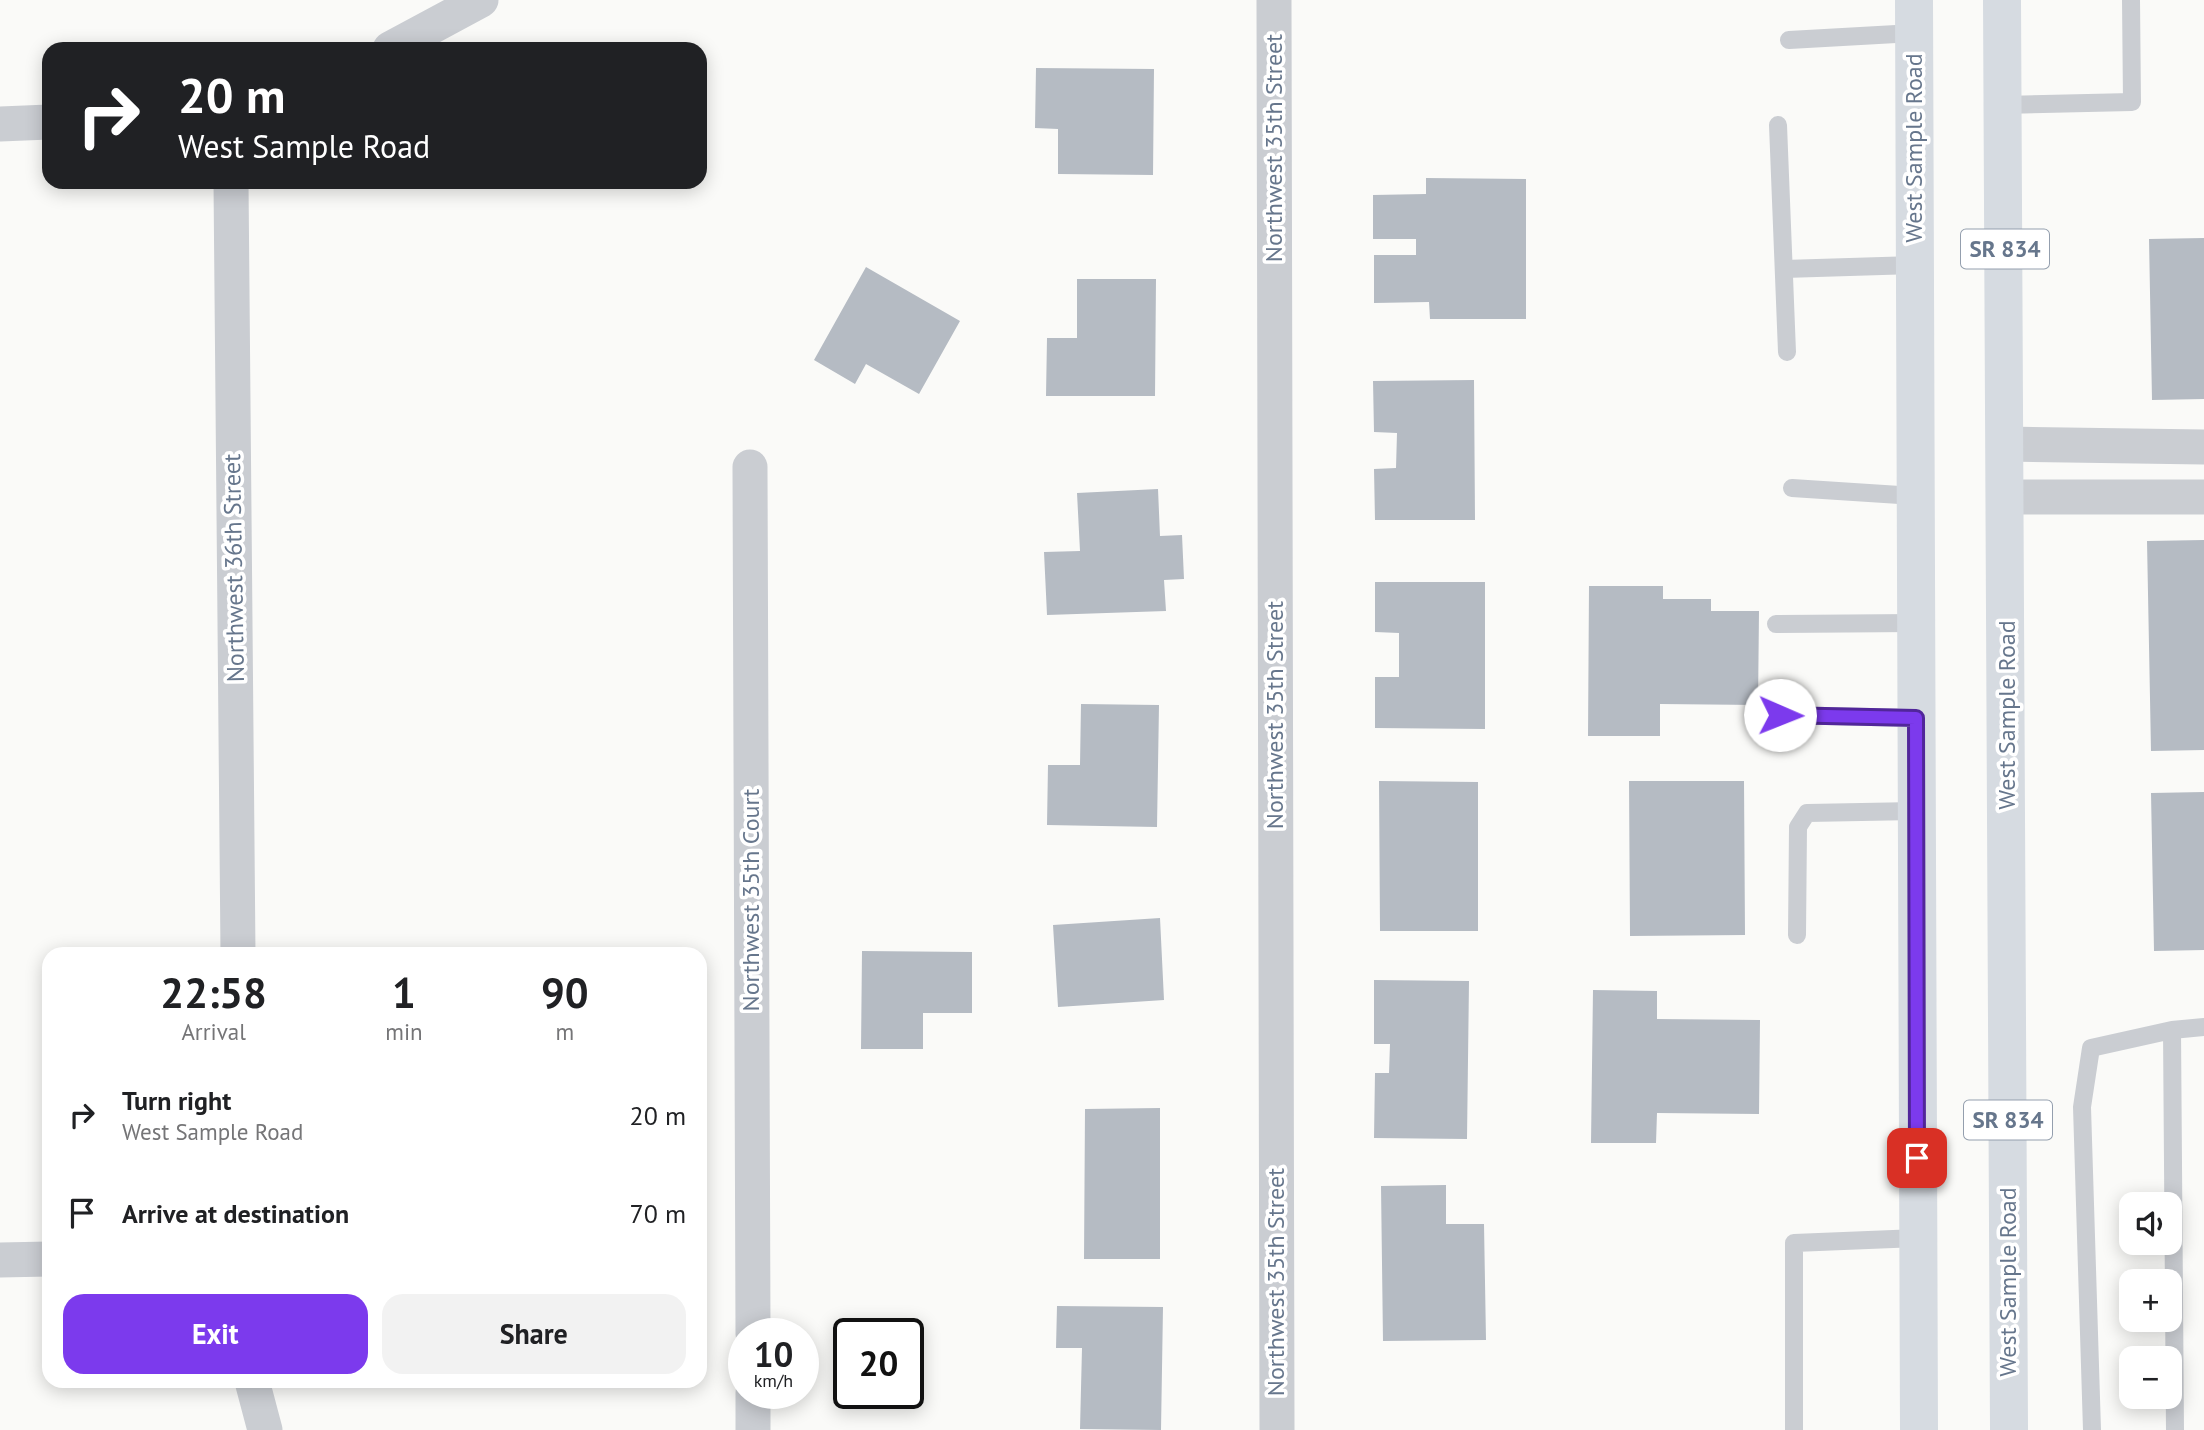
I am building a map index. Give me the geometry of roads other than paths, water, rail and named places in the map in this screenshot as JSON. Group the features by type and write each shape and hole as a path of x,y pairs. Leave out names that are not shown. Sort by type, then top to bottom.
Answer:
{"main road":[{"name":"West Sample Road","path":"2002,0 2009,1430"},
{"name":"West Sample Road","path":"1914,17 1919,1430"}],"street":[{"path":"403,42 481,0"},
{"name":"Northwest 35th Street","path":"1273,0 1277,1430"},
{"path":"0,124 42,122"},
{"name":"Northwest 36th Street","path":"231,189 238,947"},
{"path":"2006,444 2204,447"},
{"name":"Northwest 35th Court","path":"750,467 753,1318"},
{"path":"2006,497 2204,497"},
{"path":"0,1260 42,1259"},
{"path":"254,1388 265,1430"},
{"path":"753,1409 753,1430"}],"lane":[{"path":"2003,105 2132,102 2131,0"},
{"path":"1789,40 1914,17"},
{"path":"1779,125 1787,352"},
{"path":"1784,269 1915,265"},
{"path":"1792,488 1915,496"},
{"path":"1776,624 1916,623"},
{"path":"1780,715 1916,718"},
{"path":"1797,935 1798,827 1807,813 1916,811"},
{"path":"2092,1430 2082,1107 2091,1048 2172,1030 2204,1027"},
{"path":"2172,1030 2175,1430"},
{"path":"1794,1430 1794,1243 1918,1238"}]}
